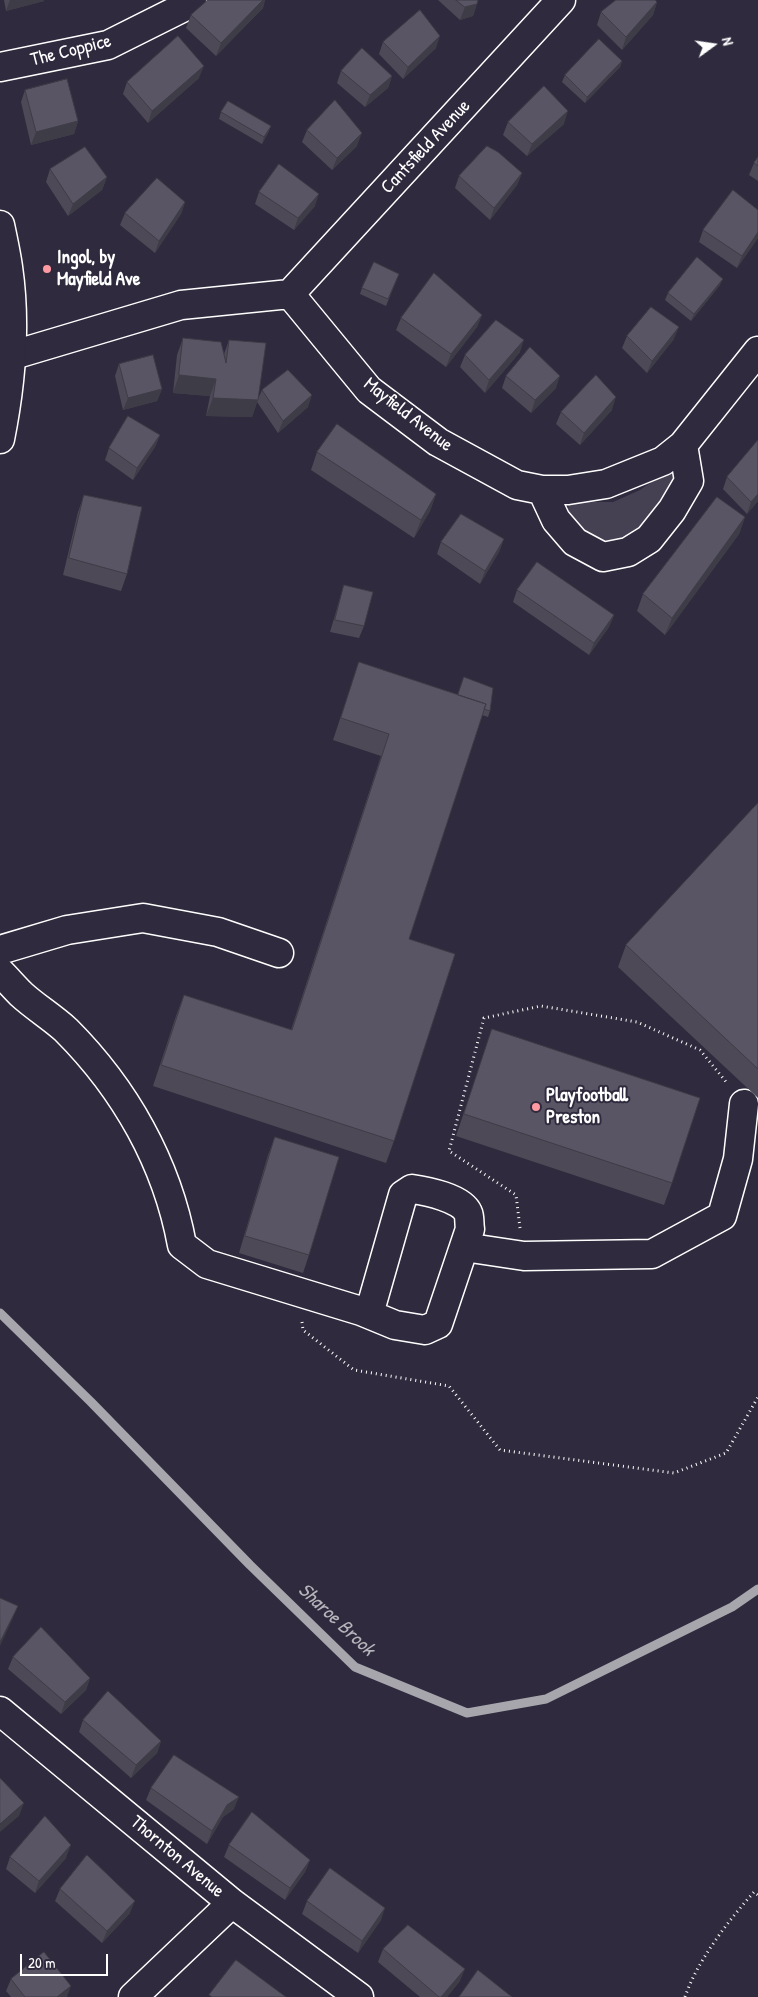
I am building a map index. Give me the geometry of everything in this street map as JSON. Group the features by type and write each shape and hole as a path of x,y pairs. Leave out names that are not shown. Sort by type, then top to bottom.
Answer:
{"street":[{"name":"The Coppice","path":"0,67 108,45 186,6 192,0"},
{"name":"Cantsfield Avenue","path":"290,294 561,0"},
{"path":"0,225 8,267 12,314 10,356 0,439"},
{"path":"10,356 181,305 290,294"},
{"name":"Mayfield Avenue","path":"290,294 376,396 438,442 516,485 542,490 568,490 606,484 663,461 683,445 758,351"},
{"path":"542,490 556,520 575,542 603,557 628,552 649,539 672,510 689,481 683,445"},
{"path":"0,950 67,930 143,918 218,932 279,953"},
{"path":"0,972 21,994 65,1029 103,1072 138,1122 164,1178 177,1217 182,1245 207,1264 369,1314 395,1325 425,1330 438,1324 470,1228 468,1212 458,1202 424,1190 412,1188 403,1195 369,1314"},
{"path":"464,1247 524,1256 652,1254 722,1216 738,1159 744,1104"},
{"name":"Thornton Avenue","path":"0,1711 232,1902 359,1997"},
{"path":"132,1997 232,1902"}],"path":[{"path":"524,1256 516,1195 449,1151 484,1018 541,1006 637,1022 700,1050 744,1104"},
{"path":"300,1294 303,1330 354,1370 449,1386 500,1450 674,1473 726,1453 758,1397"},
{"path":"686,1997 691,1980 734,1914 754,1892 758,1895"}],"shaded area":[{"path":"670,469 676,474 655,512 629,543 603,546 577,532 567,518 569,502 613,502 640,490"}],"building":[{"path":"208,0 263,0 221,43 191,15"},
{"path":"456,0 478,0 477,4 465,7"},
{"path":"616,0 655,0 657,2 626,37 601,12"},
{"path":"420,10 440,36 408,67 383,42"},
{"path":"178,36 204,66 152,111 127,82"},
{"path":"599,39 622,61 587,97 565,75"},
{"path":"362,48 392,76 370,95 341,71"},
{"path":"67,79 78,121 36,132 25,90"},
{"path":"544,86 568,111 532,144 508,122"},
{"path":"335,100 362,133 337,158 307,130"},
{"path":"228,101 271,126 264,137 221,112"},
{"path":"487,146 498,152 522,173 494,208 459,176"},
{"path":"85,147 107,177 73,204 50,169"},
{"path":"758,157 758,166 754,163"},
{"path":"279,164 319,194 298,218 259,192"},
{"path":"157,178 185,202 159,241 125,213"},
{"path":"733,190 758,210 758,232 742,256 703,230"},
{"path":"697,257 723,279 694,314 668,293"},
{"path":"374,262 399,274 388,299 362,288"},
{"path":"434,273 482,315 451,354 401,318"},
{"path":"651,307 679,327 652,361 627,336"},
{"path":"496,320 524,340 489,380 465,355"},
{"path":"183,338 221,342 226,363 229,340 266,343 258,400 213,398 216,379 179,375"},
{"path":"530,347 560,376 535,400 506,376"},
{"path":"153,355 162,389 128,398 119,364"},
{"path":"288,370 312,395 283,421 262,390"},
{"path":"596,375 616,397 584,433 561,412"},
{"path":"128,416 160,435 137,468 109,448"},
{"path":"337,424 436,494 421,520 317,452"},
{"path":"758,440 758,494 751,502 727,477"},
{"path":"84,495 142,507 127,574 69,558"},
{"path":"717,497 745,517 672,618 643,594"},
{"path":"461,514 504,539 485,571 441,542"},
{"path":"537,562 614,615 594,643 517,590"},
{"path":"344,585 373,592 364,626 335,620"},
{"path":"359,662 486,704 409,939 455,954 394,1141 161,1065 184,995 292,1030 389,734 341,718"},
{"path":"464,677 493,688 490,711 484,709 486,704 458,695"},
{"path":"758,803 758,1069 626,945"},
{"path":"492,1029 700,1098 672,1183 464,1114"},
{"path":"275,1137 339,1157 309,1255 245,1236"},
{"path":"0,1598 18,1606 0,1642"},
{"path":"41,1627 90,1678 65,1702 13,1657"},
{"path":"108,1691 161,1741 136,1765 83,1720"},
{"path":"174,1755 239,1797 227,1805 212,1831 151,1788"},
{"path":"0,1778 24,1803 0,1824"},
{"path":"252,1812 310,1860 290,1888 229,1845"},
{"path":"45,1816 71,1845 39,1881 10,1857"},
{"path":"87,1855 135,1901 107,1931 60,1889"},
{"path":"330,1868 385,1908 362,1941 307,1901"},
{"path":"408,1925 465,1969 441,1997 383,1949"},
{"path":"44,1952 71,1986 57,1997 25,1997 11,1979"},
{"path":"236,1960 286,1997 212,1997 209,1995"},
{"path":"478,1970 512,1997 459,1997"}],"waterway":[{"name":"Sharoe Brook","path":"0,1313 91,1402 250,1565 355,1667 467,1713 546,1699 732,1607 758,1589"}],"place":[{"name":"Ingol, by Mayfield Ave","path":"47,269"},
{"name":"Playfootball Preston","path":"536,1107"}]}
